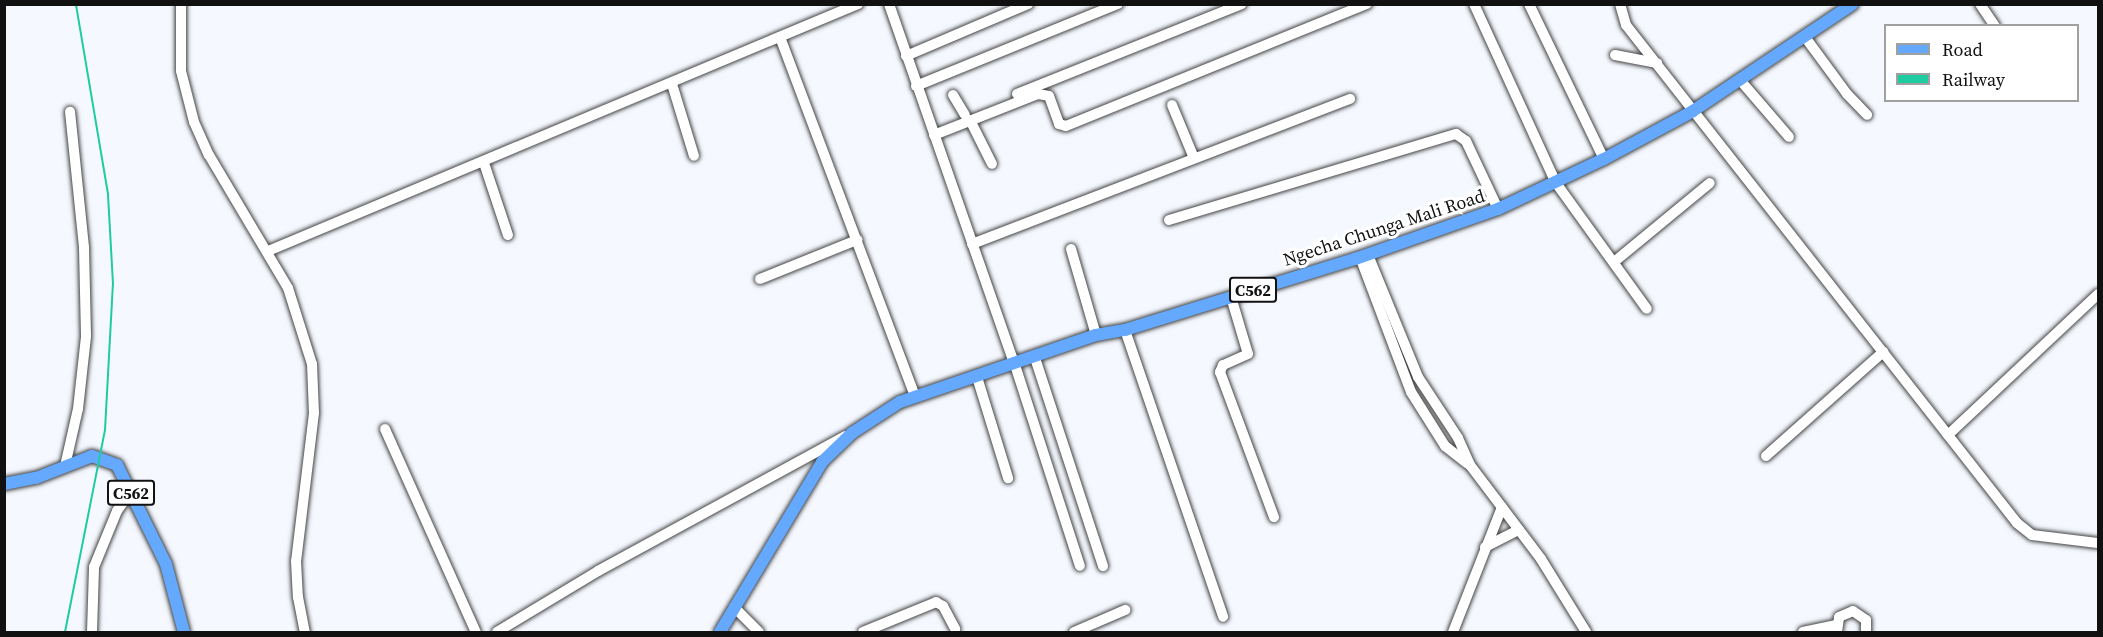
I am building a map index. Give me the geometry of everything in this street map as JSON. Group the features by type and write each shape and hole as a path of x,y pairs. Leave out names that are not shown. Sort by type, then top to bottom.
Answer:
{"main road":[{"name":"Ngecha Chunga Mali Road","path":"720,633 809,480 852,433 915,396 1035,358 1096,335 1125,330 1364,256 1498,209 1604,159 1693,111 1853,4"},
{"name":"C562","path":"4,484 36,478 92,456 106,459 117,465 172,579 184,633"}],"street":[{"path":"181,4 181,71 194,122 208,155 268,251 296,308 312,364 314,413 296,561 298,597 305,633"},
{"path":"889,4 1015,364 1080,566"},
{"path":"906,56 1029,4"},
{"path":"916,86 1118,4"},
{"path":"932,132 1242,4"},
{"path":"967,118 1045,93 1059,124 1066,126 1367,4"},
{"path":"1474,4 1556,183 1647,309"},
{"path":"1529,4 1604,159"},
{"path":"1620,4 1626,25 2026,532 2098,543"},
{"path":"1980,4 1994,24"},
{"path":"268,251 672,84 853,5"},
{"path":"1805,37 1846,94 1867,115"},
{"path":"780,38 915,396"},
{"path":"1614,55 1657,63"},
{"path":"1740,80 1789,137"},
{"path":"672,84 694,156"},
{"path":"953,96 992,164"},
{"path":"972,244 1350,99"},
{"path":"1172,105 1194,158"},
{"path":"65,466 78,409 86,336 84,247 70,112"},
{"path":"1169,220 1456,134 1466,141 1498,209"},
{"path":"484,163 507,235"},
{"path":"1614,262 1710,183"},
{"path":"760,279 856,240"},
{"path":"1071,249 1096,335"},
{"path":"1364,256 1411,392 1445,446 1470,465 1519,530 1586,633"},
{"path":"1948,435 2098,294"},
{"path":"1231,297 1248,354 1223,365 1220,372 1274,517"},
{"path":"1125,330 1223,617"},
{"path":"1766,456 1883,352"},
{"path":"1035,358 1102,567"},
{"path":"977,377 1008,478"},
{"path":"385,429 476,633"},
{"path":"497,633 598,571 852,433"},
{"path":"92,633 94,567 117,511 131,491"},
{"path":"1453,633 1502,507"},
{"path":"1485,547 1519,530"},
{"path":"863,633 936,602 943,606 955,629"},
{"path":"734,607 759,633"},
{"path":"1074,633 1125,610"},
{"path":"1803,633 1836,629 1843,614 1853,611 1866,620 1866,633"}],"railway":[{"path":"65,632 105,430 113,284 108,194 76,4"}]}
